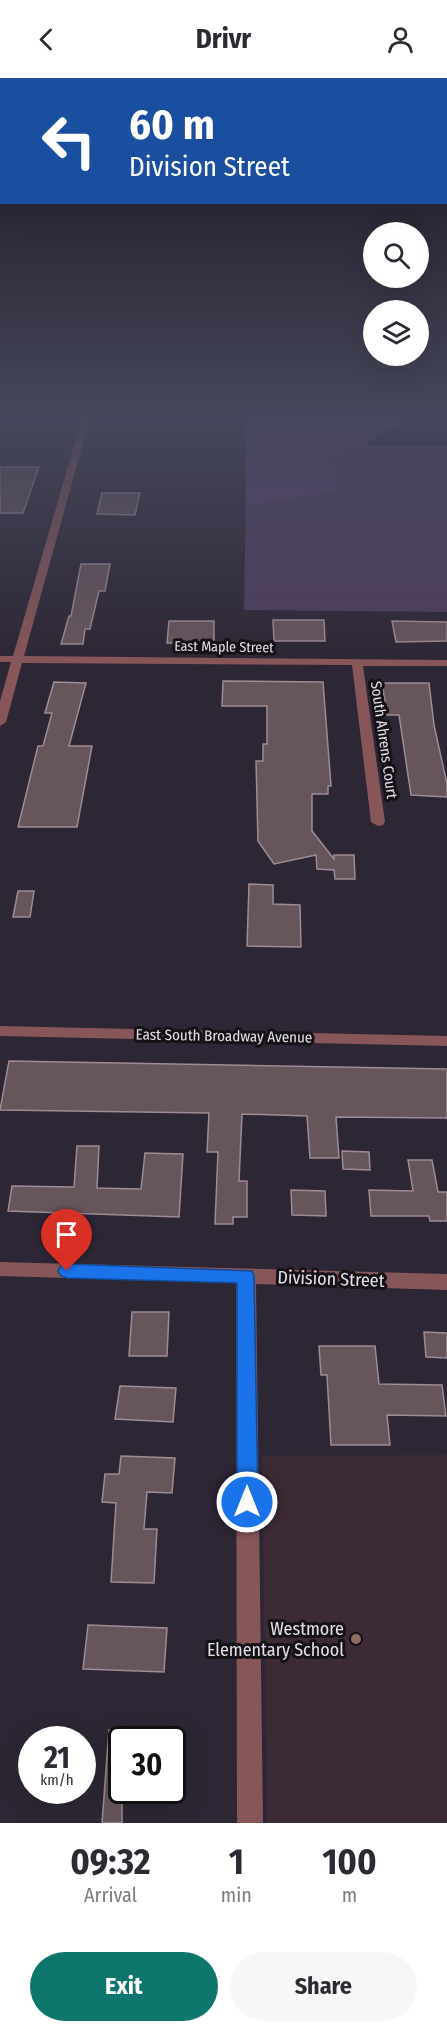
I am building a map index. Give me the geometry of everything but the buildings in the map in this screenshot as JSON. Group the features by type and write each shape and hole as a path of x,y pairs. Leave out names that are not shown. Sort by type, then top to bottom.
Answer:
{"street":[{"path":"0,722 63,499"},
{"name":"East Maple Street","path":"0,659 447,663"},
{"name":"South Ahrens Court","path":"357,663 378,822"},
{"name":"East South Broadway Avenue","path":"0,1031 447,1041"},
{"name":"Division Street","path":"0,1269 447,1282"},
{"path":"246,1276 250,1823"}],"shaded area":[{"path":"246,499 447,499 447,612 244,610"},
{"path":"246,499 286,499 246,506"},
{"name":"Westmore Elementary School","path":"447,1455 447,1823 267,1823 262,1456"}],"place":[{"name":"Westmore Elementary School","path":"356,1639"}],"route":[{"path":"67,1271 246,1276 247,1502"}]}
